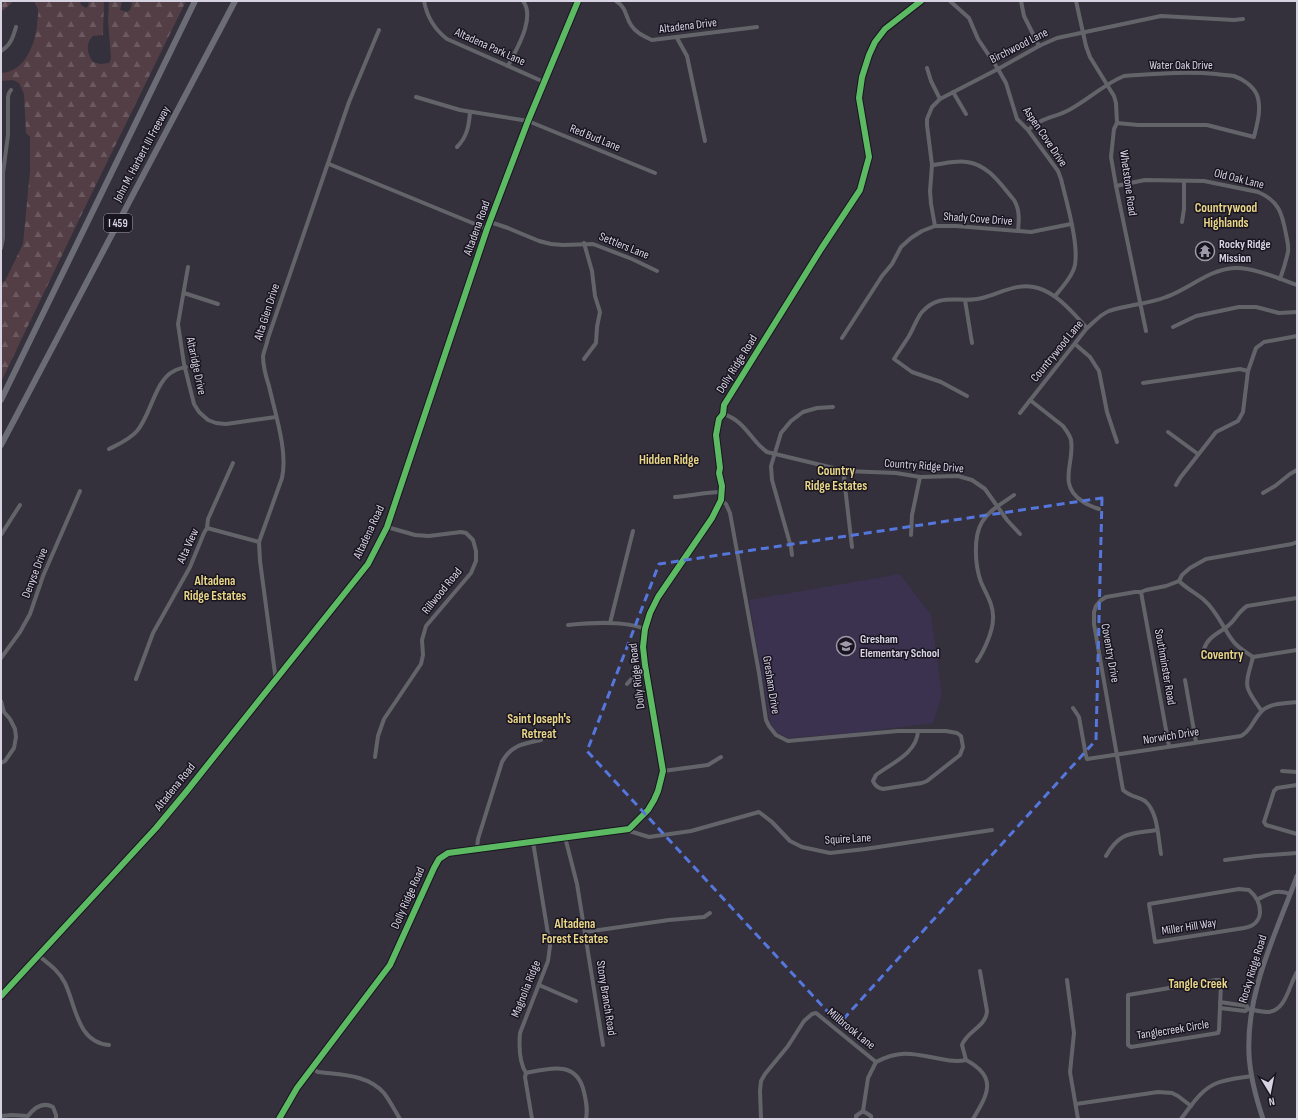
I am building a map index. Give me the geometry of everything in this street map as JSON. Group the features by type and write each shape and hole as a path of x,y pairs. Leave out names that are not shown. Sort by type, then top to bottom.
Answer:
{"highway":[{"name":"John M. Harbert III Freeway","path":"1,400 195,1"},
{"name":"John M. Harbert III Freeway","path":"1,445 235,1"}],"main road":[{"name":"Rocky Ridge Road","path":"1263,1119 1256,1099 1251,1076 1249,1048 1250,1009 1263,965 1297,876"}],"street":[{"name":"Altadena Park Lane","path":"424,1 430,20 438,32 447,39 544,82"},
{"path":"508,66 524,32 527,21 527,12 523,1"},
{"name":"Altadena Road","path":"1,996 165,818 368,564 387,527 487,229 528,121 578,1"},
{"name":"Altadena Drive","path":"616,1 624,7 630,25 638,34 652,40 757,27"},
{"name":"Dolly Ridge Road","path":"279,1119 297,1088 313,1069 390,965 439,859 448,853 629,829 648,810 658,791 663,771 643,647 645,629 650,613 658,597 712,518 721,500 722,486 719,473 720,468 716,435 719,419 723,414 724,405 821,249 860,190 869,157 859,98 862,77 869,55 875,42 885,29 921,1"},
{"name":"Aspen Cove Drive","path":"950,1 969,18 978,39 1006,83 1017,119 1028,130 1058,171 1061,179 1076,251 1076,264 1073,272 1055,296"},
{"path":"1021,1 1024,16 1039,46"},
{"name":"Whetstone Road","path":"1076,1 1090,57 1116,103 1117,123 1114,129 1111,157 1146,331"},
{"name":"Birchwood Lane","path":"935,226 930,191 932,165 928,119 932,107 940,99 1056,38 1161,16 1243,20"},
{"path":"1,51 11,42 16,27"},
{"name":"Alta Glen Drive","path":"276,681 258,542 282,478 284,456 265,370 263,354 350,102 379,30"},
{"path":"677,38 687,56 705,141"},
{"path":"927,68 931,81 940,99"},
{"name":"Water Oak Drive","path":"1028,130 1042,119 1069,110 1114,80 1124,76 1197,72 1234,76 1243,80 1252,88 1257,95 1259,104 1259,116 1254,137 1207,126 1138,126 1117,123"},
{"path":"1,248 3,238 2,184 8,135 8,97 12,90"},
{"path":"953,92 966,114"},
{"name":"Red Bud Lane","path":"416,97 470,112 528,121 655,173"},
{"path":"457,147 462,142 469,126 470,112"},
{"path":"932,165 966,161 979,165 989,171 1017,204 1019,215 1018,232"},
{"path":"329,164 487,229"},
{"name":"Old Oak Lane","path":"1116,186 1144,180 1204,181 1258,192 1273,200 1281,211 1288,244 1287,258 1280,279"},
{"path":"1182,222 1184,209 1184,181"},
{"name":"Settlers Lane","path":"490,222 538,241 551,244 562,246 584,243 603,247 657,271"},
{"name":"Shady Cove Drive","path":"842,338 882,276 892,264 901,247 922,231 935,226 956,226 1031,232 1071,224"},
{"path":"584,243 592,271 595,296 600,312 596,343 584,359"},
{"name":"Altaridge Drive","path":"188,267 178,324 194,404 199,412 208,420 216,423 226,424 276,417"},
{"name":"Countrywood Lane","path":"1020,413 1087,328 1109,311 1167,297 1206,276 1233,268 1247,269 1297,285"},
{"path":"967,396 941,382 912,372 894,359 908,338 922,312 934,303 949,298 965,300 981,299 1006,289 1020,286 1037,288 1055,296 1087,328"},
{"path":"184,293 218,304"},
{"path":"965,300 972,343"},
{"path":"1173,327 1196,316 1239,307 1256,307 1279,313 1297,312"},
{"path":"1176,485 1216,432 1238,421 1243,412 1248,371 1256,348 1264,342 1297,336"},
{"path":"1075,344 1090,357 1099,371 1107,412 1117,442"},
{"path":"109,450 126,440 137,431 147,416 165,377 173,371 186,367"},
{"path":"1143,383 1240,369 1248,371"},
{"path":"1030,400 1063,426 1067,431 1071,447 1068,476 1069,485 1077,498 1099,509"},
{"path":"792,555 772,480 771,466 781,433 790,421 803,412 817,408 833,407"},
{"name":"Country Ridge Drive","path":"723,414 740,422 749,431 761,448 768,452 815,465 846,471 896,473 920,477 958,476 972,480 985,489 1006,520 1020,534"},
{"path":"1168,432 1198,454"},
{"name":"Alta View","path":"136,679 153,633 190,567 207,528 208,519 233,463"},
{"path":"1263,493 1297,470"},
{"path":"846,471 844,478 852,546"},
{"path":"911,535 912,514 920,477"},
{"name":"Denyse Drive","path":"1,658 20,632 30,614 43,576 80,491"},
{"path":"674,497 721,492"},
{"path":"977,661 981,656 992,628 994,618 991,602 980,581 977,568 976,545 982,522 988,514 1014,495"},
{"name":"Gresham Drive","path":"721,500 726,504 730,513 766,720 772,731 781,738 793,741 855,736 876,732 918,731 946,731 957,733 961,736 963,747 960,755 928,781 882,789 878,788 873,781 876,775 912,748 918,737 918,731"},
{"path":"1,535 20,505"},
{"name":"Rillwood Road","path":"375,757 378,736 384,719 420,664 422,655 422,640 426,626 471,573 476,561 476,550 473,540 466,533 461,532 428,536 414,535 387,527"},
{"path":"207,528 258,542"},
{"path":"610,623 633,530"},
{"name":"Coventry Drive","path":"1161,854 1155,814 1150,806 1143,800 1129,795 1123,790 1096,632 1094,612 1096,606 1106,597 1141,592 1179,581 1182,575 1190,568 1206,559 1288,545 1297,542"},
{"path":"1179,581 1185,587 1205,600 1233,641 1253,657 1297,650"},
{"name":"Southminster Road","path":"1141,592 1169,746"},
{"path":"1204,648 1209,639 1230,624 1240,611 1247,606 1297,598"},
{"path":"568,625 610,623 639,626 645,629"},
{"path":"1253,657 1247,688 1262,710 1272,706 1297,702"},
{"path":"627,684 633,676 646,673"},
{"path":"1185,680 1196,742"},
{"path":"1,701 2,713 10,719 15,729 16,737 14,748 5,761 1,763"},
{"name":"Norwich Drive","path":"1073,708 1079,717 1087,759 1241,736 1245,734 1262,710"},
{"path":"477,849 478,839 505,756 520,745 541,740"},
{"path":"663,771 708,765 721,757"},
{"path":"1282,771 1297,772"},
{"path":"1297,785 1278,788 1274,792 1264,822 1266,825 1297,834"},
{"name":"Squire Lane","path":"624,830 650,837 691,831 759,812 772,822 790,841 802,847 830,852 865,849 992,830"},
{"path":"1106,856 1112,845 1119,839 1128,835 1157,830"},
{"name":"Stony Branch Road","path":"565,837 577,884 603,1045"},
{"name":"Magnolia Ridge","path":"532,1119 525,1077 526,1072 523,1068 519,1043 520,1033 548,961 550,946 533,842"},
{"path":"1225,860 1262,855 1297,853"},
{"name":"Miller Hill Way","path":"1239,889 1249,890 1258,899 1259,917 1256,924 1250,927 1155,942 1149,904 1239,889"},
{"path":"1258,899 1277,891 1290,894"},
{"path":"585,932 704,916 710,913"},
{"path":"39,956 56,970 64,982 81,1026 86,1034 100,1045 109,1045"},
{"path":"973,1119 986,1094 987,1086 986,1080 980,1070 966,1060 962,1045 965,1038 978,1028 987,1017 980,971"},
{"name":"Tanglecreek Circle","path":"1220,1002 1245,1011 1250,1009 1268,1012 1277,1009 1282,1003 1292,979 1297,972"},
{"path":"1067,980 1074,1033 1070,1072 1078,1119"},
{"name":"Tanglecreek Circle","path":"1219,980 1221,984 1220,1002 1218,1033 1131,1047 1128,1045 1127,997 1130,994 1219,980"},
{"path":"539,985 576,1000"},
{"name":"Tanglecreek Circle","path":"1220,1008 1236,1007"},
{"name":"Millbrook Lane","path":"761,1119 760,1091 764,1074 788,1046 804,1021 812,1014 816,1013 876,1062 889,1056 902,1053 954,1062 966,1060"},
{"path":"856,1119 856,1116 863,1111 868,1078 876,1062"},
{"path":"526,1072 551,1068 562,1068 577,1076 582,1083 588,1110 586,1119"},
{"path":"313,1069 318,1072 361,1078 370,1082 384,1093 400,1119"},
{"path":"1181,1119 1206,1089 1216,1084 1251,1076"},
{"path":"1076,1104 1158,1092 1172,1093 1191,1106"},
{"path":"1,1116 12,1115 28,1118 34,1108 44,1104 53,1108 56,1119"},
{"path":"863,1111 871,1116 871,1119"}],"highlighted area":[{"path":"1102,498 1096,740 839,1024 587,751 659,564"}],"shaded area":[{"name":"Gresham Elementary School","path":"900,574 931,615 942,695 933,723 854,733 789,738 777,733 770,722 749,600"}],"green space":[{"path":"1,1 14,1 1,12"},
{"path":"34,1 80,1 81,5 86,8 89,1 104,1 103,35 93,36 88,45 88,52 93,62 100,64 109,63 111,58 108,21 109,1 122,1 120,10 127,12 130,10 132,4 131,1 186,1 1,382 1,283 5,281 23,244 30,171 30,137 26,133 24,94 19,83 13,80 1,81 1,73 16,68 27,56 31,48 36,32 38,13 38,9"}],"cycle path":[{"path":"1,996 156,828 368,564 387,527 487,229 528,121 578,1"},
{"path":"279,1119 297,1088 390,965 439,859 448,853 629,829 648,810 654,800 663,771 643,647 645,629 650,613 658,597 712,518 721,500 722,486 719,473 720,468 716,435 719,419 723,414 724,405 821,249 860,190 869,157 859,98 862,77 869,55 875,42 885,29 921,1"}],"place":[{"name":"Rocky Ridge Mission","path":"1205,251"},
{"name":"Gresham Elementary School","path":"846,646"}],"district":[{"name":"Countrywood Highlands","path":"1226,216"},
{"name":"Hidden Ridge","path":"669,460"},
{"name":"Country Ridge Estates","path":"836,478"},
{"name":"Altadena Ridge Estates","path":"215,588"},
{"name":"Coventry","path":"1222,655"},
{"name":"Saint Joseph's Retreat","path":"539,726"},
{"name":"Altadena Forest Estates","path":"575,932"},
{"name":"Tangle Creek","path":"1198,984"}]}
